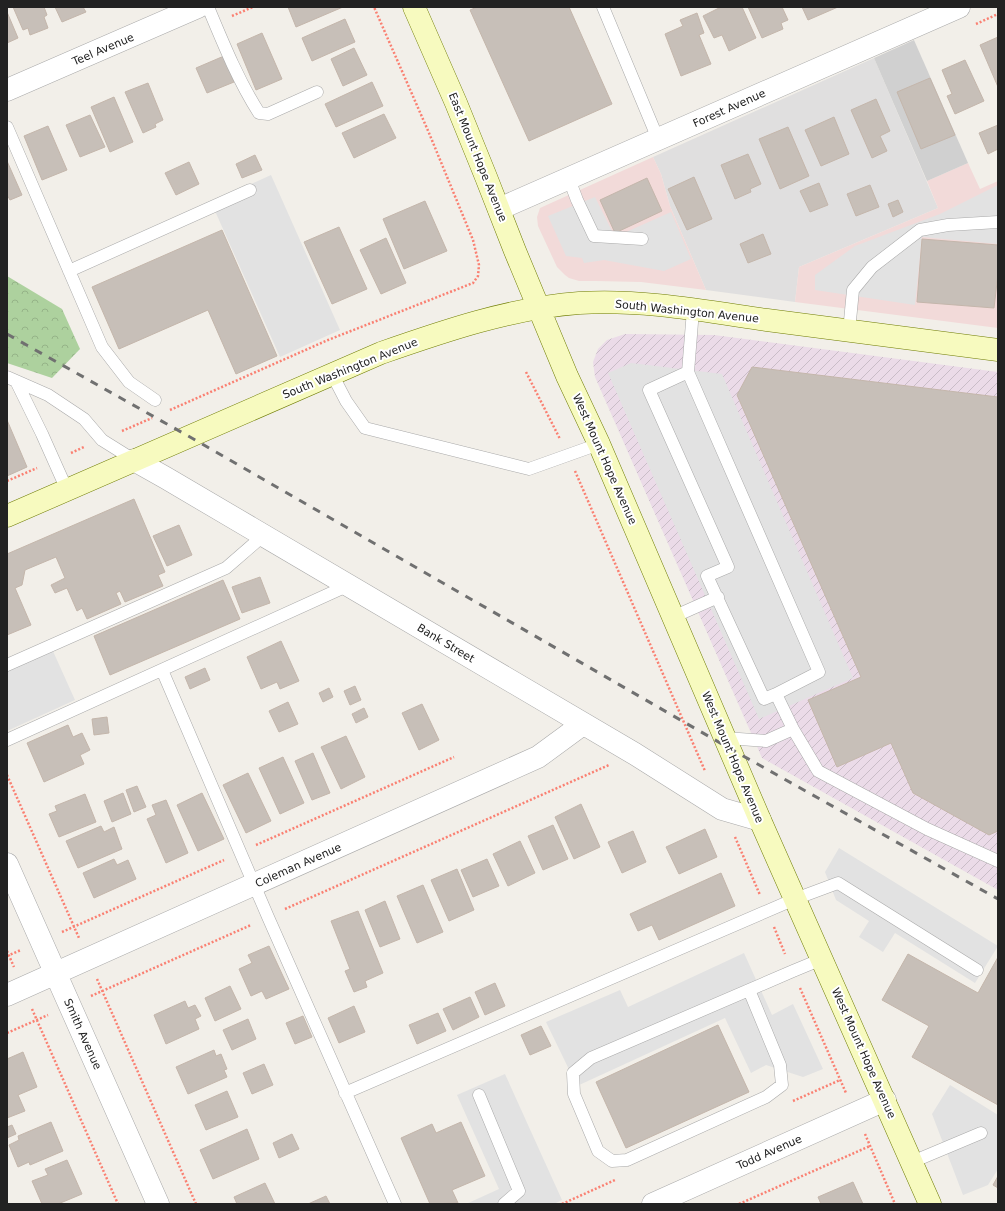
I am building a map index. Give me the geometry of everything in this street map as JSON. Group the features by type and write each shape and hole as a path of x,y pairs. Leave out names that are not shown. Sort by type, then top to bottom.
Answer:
{"street":[{"name":"Teel Avenue","path":"7,90 198,7"},
{"name":"East Mount Hope Avenue","path":"414,7 459,110 499,209 514,251 539,308"},
{"name":"Forest Avenue","path":"499,209 959,7"},
{"name":"South Washington Avenue","path":"7,516 381,353 430,336 492,318 539,308 577,303 605,302 642,304 998,350"},
{"name":"West Mount Hope Avenue","path":"539,308 567,376 599,444 760,820 930,1204"},
{"name":"Bank Street","path":"134,460 350,585 635,754 722,809 760,820"},
{"name":"Coleman Avenue","path":"15,992 538,756 583,724"},
{"name":"Smith Avenue","path":"7,864 158,1204"},
{"name":"Todd Avenue","path":"653,1204 885,1100"}],"lane":[{"path":"208,7 231,60 251,101 259,113 268,114 317,92"},
{"path":"602,7 658,139"},
{"path":"7,127 102,347 129,382 156,400"},
{"path":"569,179 594,236 642,239"},
{"path":"69,271 250,190"},
{"path":"849,331 853,290 872,267 920,230 948,225 998,222"},
{"path":"688,372 649,390 728,567 707,576 764,699 819,672 688,372 693,310"},
{"path":"332,374 346,401 365,428 529,470 599,444"},
{"path":"11,379 48,395 84,419 102,440 134,460"},
{"path":"11,379 54,460 67,490"},
{"path":"7,665 226,568 264,535"},
{"path":"7,740 350,585"},
{"path":"673,618 718,597"},
{"path":"162,670 254,885 395,1204"},
{"path":"776,694 793,729 818,771 926,829 998,861"},
{"path":"725,738 766,741 793,729"},
{"path":"345,1093 795,899 838,883 977,970"},
{"path":"749,990 780,1065 782,1085 766,1098 627,1160 612,1161 598,1151 574,1094 573,1072 591,1058 749,990 822,959"},
{"path":"479,1095 519,1191 504,1204"},
{"path":"912,1162 981,1133"}],"path":[{"path":"168,411 328,340 473,283 478,276 479,265 473,240 429,133 374,7"},
{"path":"7,481 154,417"},
{"path":"7,1033 635,754"},
{"path":"7,775 196,1204"},
{"path":"7,951 15,992 37,1020 118,1204"},
{"path":"739,1204 870,1146"}],"shaded area":[{"path":"914,40 968,163 927,181 874,58"},
{"path":"874,58 938,208 799,267 795,302 706,290 670,206 661,174 653,157"},
{"path":"653,157 661,174 670,206 706,290 641,282 579,281 569,278 557,267 538,226 537,217 540,208"},
{"path":"968,163 980,189 998,181 998,328 795,302 799,267 938,208 927,181"},
{"path":"271,175 340,330 280,357 211,202"},
{"path":"998,185 998,244 922,237 915,305 815,290 815,275 855,246 940,214"},
{"path":"595,197 615,237 671,212 691,259 664,271 604,260 584,263 582,258 566,256 548,216"},
{"path":"625,334 714,335 998,372 998,890 762,758 595,377 593,362 598,349 607,340"},
{"path":"631,363 722,374 853,678 759,719 608,373"},
{"path":"52,649 75,700 7,731 7,670"},
{"path":"839,848 998,946 975,983 895,933 883,952 859,937 869,921 836,900 825,872"},
{"path":"744,953 772,1015 793,1004 823,1069 803,1077 766,1065 751,1073 725,1018 577,1086 546,1022 620,990 628,1007"},
{"path":"505,1074 562,1200 554,1204 466,1204 499,1189 457,1095"},
{"path":"950,1085 998,1115 998,1169 988,1185 963,1195 932,1114"}],"green space":[{"path":"7,276 62,309 80,349 52,378 7,363"}],"building":[{"path":"13,7 44,7 47,15 44,17 48,28 30,35 28,28 23,30"},
{"path":"55,7 83,7 86,12 62,22"},
{"path":"288,7 343,7 296,27"},
{"path":"477,7 569,7 612,104 529,141 470,10"},
{"path":"721,7 742,7 756,38 729,51 722,35 714,38 703,16"},
{"path":"748,7 782,7 788,20 781,23 783,29 762,38"},
{"path":"802,7 838,7 808,20"},
{"path":"7,12 18,38 7,43"},
{"path":"697,13 704,33 699,35 711,64 681,76 665,34 683,26 680,20"},
{"path":"345,19 355,42 312,61 302,38"},
{"path":"262,33 282,79 256,90 237,44"},
{"path":"998,37 998,87 980,45"},
{"path":"354,48 367,75 343,86 331,59"},
{"path":"224,56 234,82 207,93 196,68"},
{"path":"965,60 984,101 955,114 947,96 952,94 942,70"},
{"path":"930,78 955,135 921,149 897,92"},
{"path":"372,82 383,106 336,127 325,104"},
{"path":"148,83 163,120 155,124 156,127 143,133 125,92"},
{"path":"114,97 133,142 110,152 91,107"},
{"path":"876,99 890,131 880,136 887,151 872,158 851,110"},
{"path":"384,114 396,138 354,158 342,133"},
{"path":"90,115 105,147 80,157 66,125"},
{"path":"834,117 849,154 821,166 805,130"},
{"path":"998,125 998,149 988,154 979,133"},
{"path":"48,126 67,170 42,180 24,136"},
{"path":"788,127 809,176 780,189 759,139"},
{"path":"748,154 761,184 750,189 751,192 735,199 721,165"},
{"path":"255,155 262,170 242,178 236,164"},
{"path":"7,161 22,195 10,200 7,195"},
{"path":"189,162 199,184 176,195 165,173"},
{"path":"694,177 712,219 687,230 668,189"},
{"path":"647,178 662,211 615,233 600,200"},
{"path":"819,183 828,205 810,212 800,191"},
{"path":"870,185 879,207 856,216 847,194"},
{"path":"898,200 903,212 893,217 888,204"},
{"path":"425,201 447,251 404,269 383,219"},
{"path":"339,227 367,289 332,304 304,242"},
{"path":"222,230 277,356 236,374 208,310 119,349 92,287"},
{"path":"763,234 771,254 748,263 740,244"},
{"path":"386,238 406,283 381,294 360,250"},
{"path":"922,239 998,245 998,274 994,308 917,302"},
{"path":"752,367 998,397 998,831 989,835 913,793 891,743 837,767 808,700 861,677 737,395"},
{"path":"7,420 27,467 7,476"},
{"path":"134,499 165,572 158,575 163,586 125,602 120,591 116,593 121,604 87,619 82,608 77,611 67,588 55,593 51,585 65,578 56,557 25,570 22,585 15,588 31,625 7,635 7,554"},
{"path":"179,525 192,555 167,566 153,536"},
{"path":"260,577 270,603 242,613 232,587"},
{"path":"223,580 240,619 110,675 94,636"},
{"path":"281,641 299,681 280,689 277,682 261,689 247,657"},
{"path":"205,668 210,680 190,689 185,677"},
{"path":"355,686 361,700 350,705 344,691"},
{"path":"329,688 333,697 323,702 319,693"},
{"path":"288,702 298,724 279,732 269,711"},
{"path":"422,704 439,740 419,750 402,713"},
{"path":"364,708 368,717 356,723 352,714"},
{"path":"107,717 109,733 94,735 92,719"},
{"path":"68,725 73,737 82,733 90,750 80,755 84,764 44,782 27,743"},
{"path":"346,736 365,777 341,789 321,747"},
{"path":"313,753 330,793 312,800 295,761"},
{"path":"283,757 304,803 280,814 259,768"},
{"path":"248,773 271,821 246,833 223,785"},
{"path":"137,786 146,807 134,812 126,790"},
{"path":"123,793 131,814 112,822 104,801"},
{"path":"202,793 224,839 198,851 177,805"},
{"path":"85,794 96,822 59,837 49,814 57,811 55,806"},
{"path":"166,800 188,853 166,863 147,819 156,815 152,805"},
{"path":"581,804 600,847 574,859 555,817"},
{"path":"553,825 568,859 543,870 528,836"},
{"path":"101,826 104,832 114,827 122,849 78,868 66,841"},
{"path":"705,829 717,857 679,874 666,847"},
{"path":"633,831 646,862 622,873 608,842"},
{"path":"520,841 535,873 508,886 493,854"},
{"path":"114,859 117,865 128,860 136,879 94,898 83,873"},
{"path":"487,859 499,886 473,897 461,870"},
{"path":"457,869 474,910 449,921 431,880"},
{"path":"721,873 735,906 659,940 652,925 638,931 630,914"},
{"path":"423,885 443,932 417,943 397,896"},
{"path":"385,901 400,939 380,947 365,910"},
{"path":"358,911 383,973 365,981 367,987 354,992 345,971 350,969 331,921"},
{"path":"269,946 289,989 266,999 262,991 251,996 239,969 252,963 248,955"},
{"path":"908,954 978,993 998,957 998,1105 912,1057 929,1026 882,1000"},
{"path":"495,983 505,1006 485,1015 475,992"},
{"path":"230,986 241,1009 215,1021 205,998"},
{"path":"470,997 479,1017 453,1030 443,1009"},
{"path":"185,1001 188,1008 195,1005 201,1016 195,1019 199,1029 166,1044 154,1015"},
{"path":"354,1006 365,1032 339,1043 328,1018"},
{"path":"438,1013 446,1031 417,1044 409,1025"},
{"path":"303,1016 312,1037 295,1044 286,1023"},
{"path":"248,1019 256,1039 232,1050 223,1030"},
{"path":"718,1025 749,1092 626,1148 596,1082"},
{"path":"541,1026 551,1046 530,1055 521,1035"},
{"path":"214,1050 216,1056 221,1054 227,1069 224,1070 227,1077 188,1094 176,1067"},
{"path":"23,1052 37,1087 18,1095 25,1111 7,1118 7,1059"},
{"path":"264,1064 273,1085 252,1094 243,1073"},
{"path":"227,1091 238,1117 206,1130 195,1105"},
{"path":"51,1122 63,1151 30,1165 29,1162 18,1167 9,1145 19,1140 18,1136"},
{"path":"461,1122 485,1176 452,1190 458,1203 430,1204 401,1138 432,1124 436,1133"},
{"path":"12,1125 16,1134 7,1138 7,1127"},
{"path":"247,1129 259,1159 213,1179 200,1150"},
{"path":"292,1134 299,1149 279,1158 273,1143"},
{"path":"67,1160 82,1194 58,1204 42,1204 32,1181 48,1175 45,1169"},
{"path":"998,1176 998,1188 993,1185"},
{"path":"853,1182 863,1204 821,1204 818,1197"},
{"path":"265,1183 275,1204 237,1204 234,1197"},
{"path":"326,1196 330,1204 308,1204"}],"railway":[{"path":"7,334 190,437 729,748 998,899"}]}
